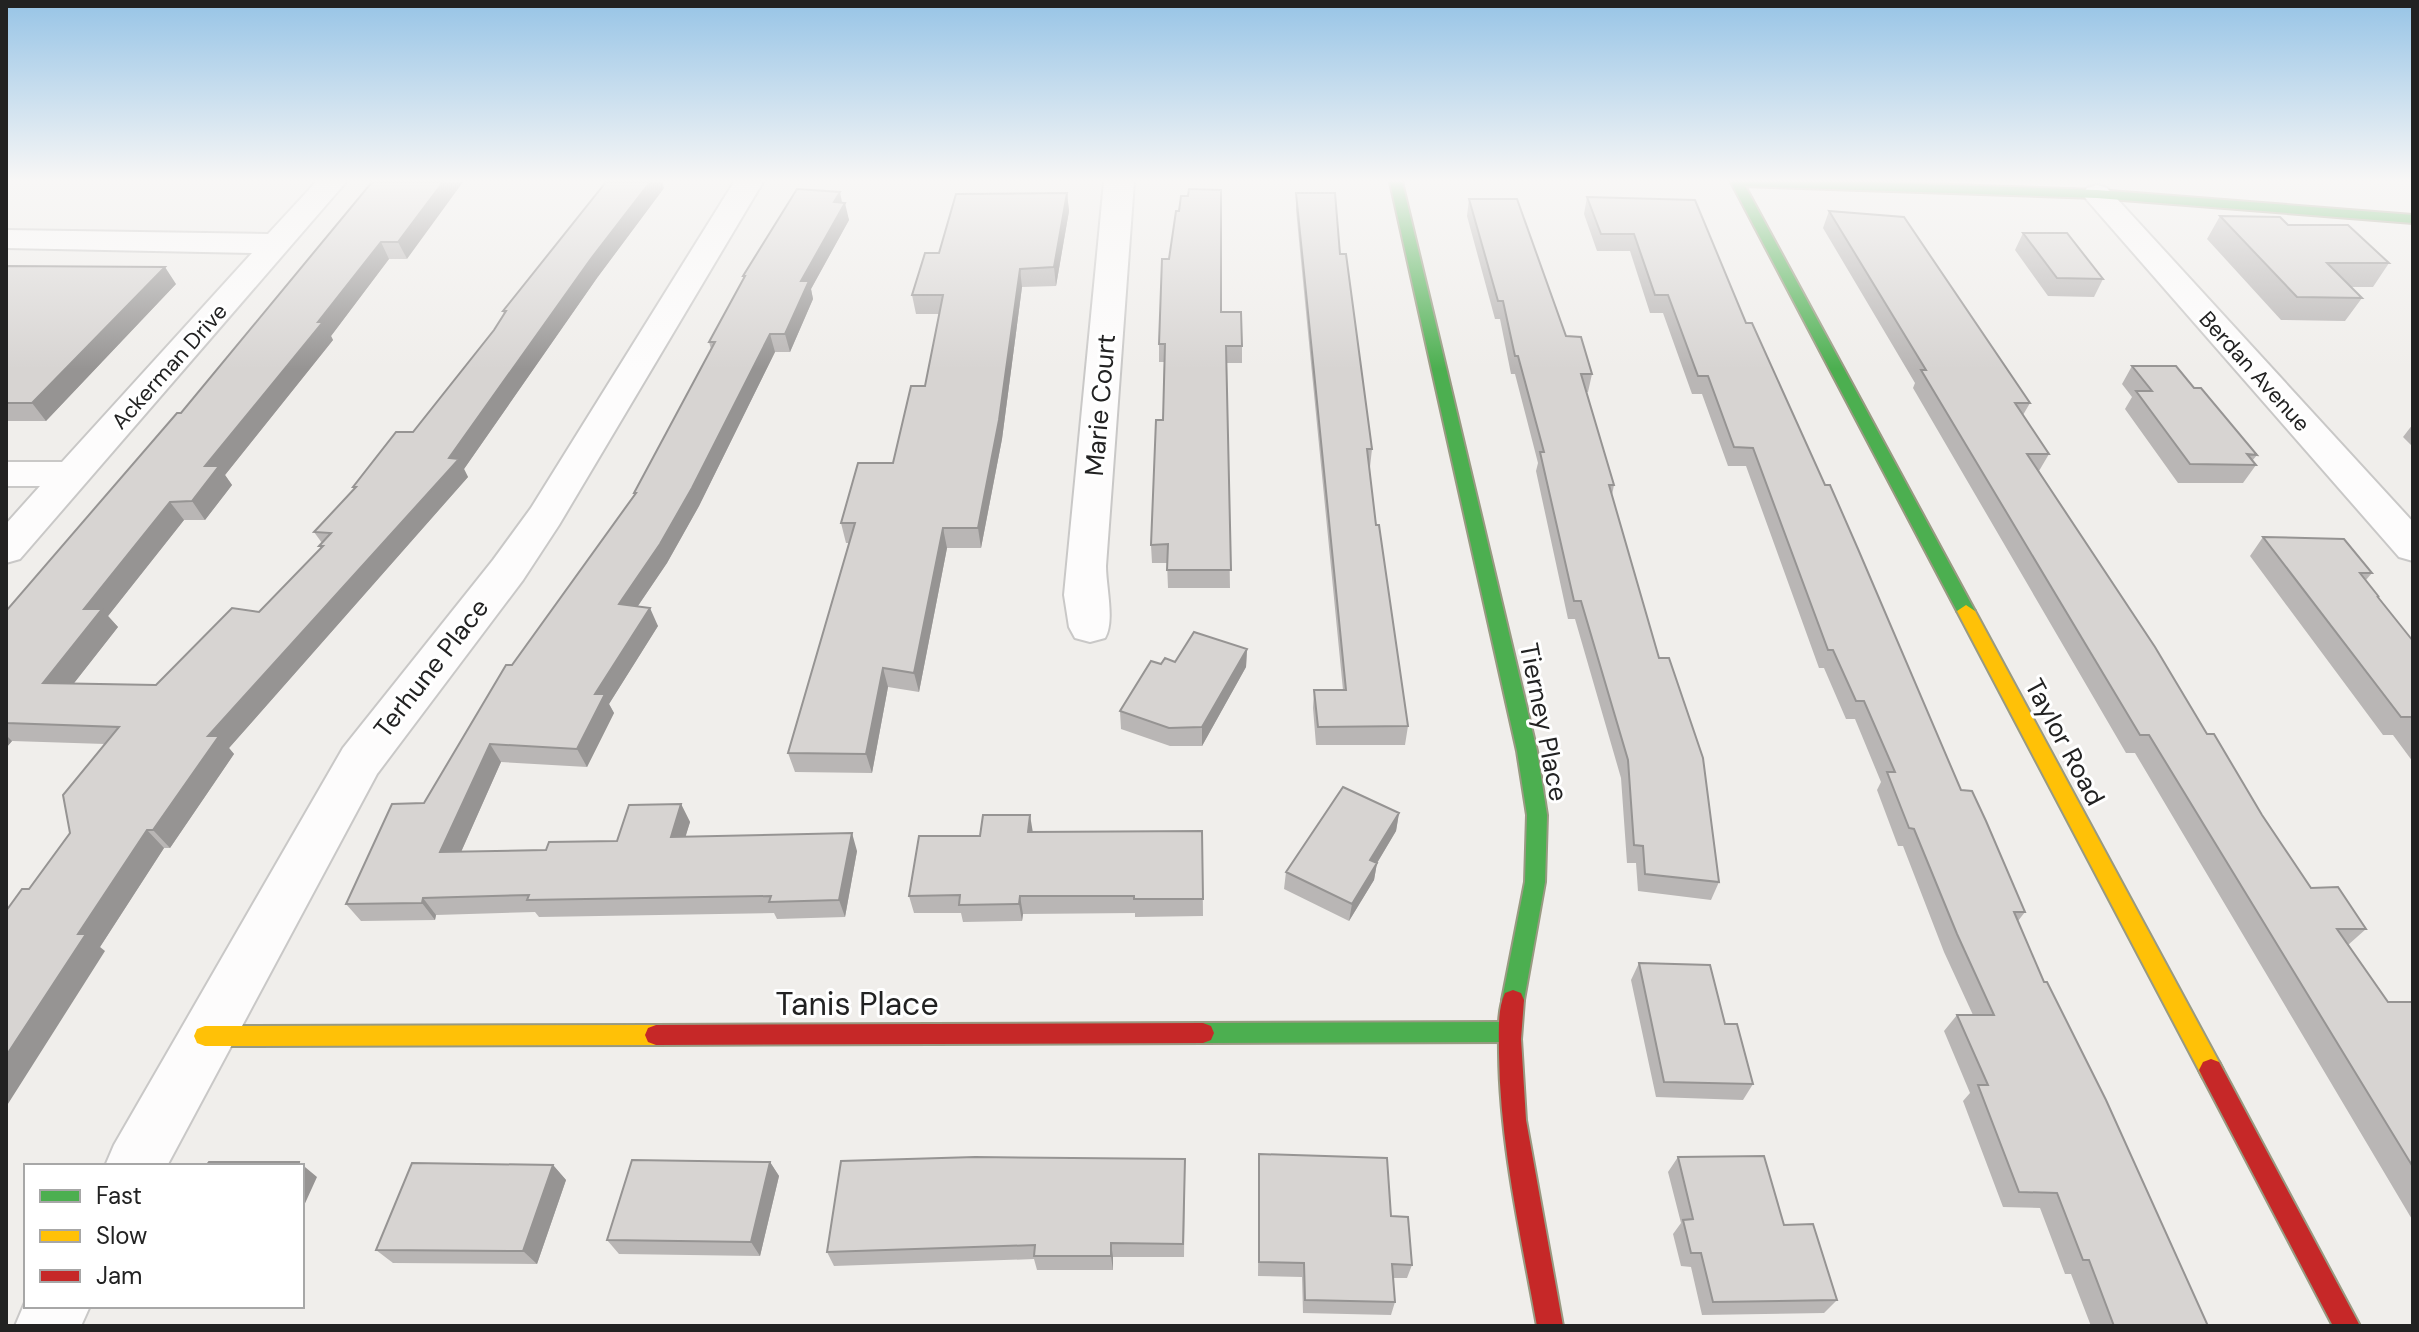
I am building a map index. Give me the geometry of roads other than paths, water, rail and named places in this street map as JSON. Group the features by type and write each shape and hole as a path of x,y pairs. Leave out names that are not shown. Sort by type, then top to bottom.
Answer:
{"street":[{"name":"Ackerman Drive","path":"6,549 278,244"},
{"name":"Terhune Place","path":"136,1164 360,761 508,570 545,516 711,244"},
{"name":"Marie Court","path":"1090,627 1085,595 1086,566 1114,244"},
{"name":"Tierney Place","path":"1410,244 1527,751 1537,815 1535,882 1520,951 1509,1032 1516,1125 1550,1326"},
{"name":"Taylor Road","path":"1770,244 2347,1326"},
{"name":"Berdan Avenue","path":"2143,244 2407,535"},
{"path":"6,474 73,474"},
{"name":"Tanis Place","path":"205,1036 1509,1032"},
{"path":"47,1326 57,1308"}]}
